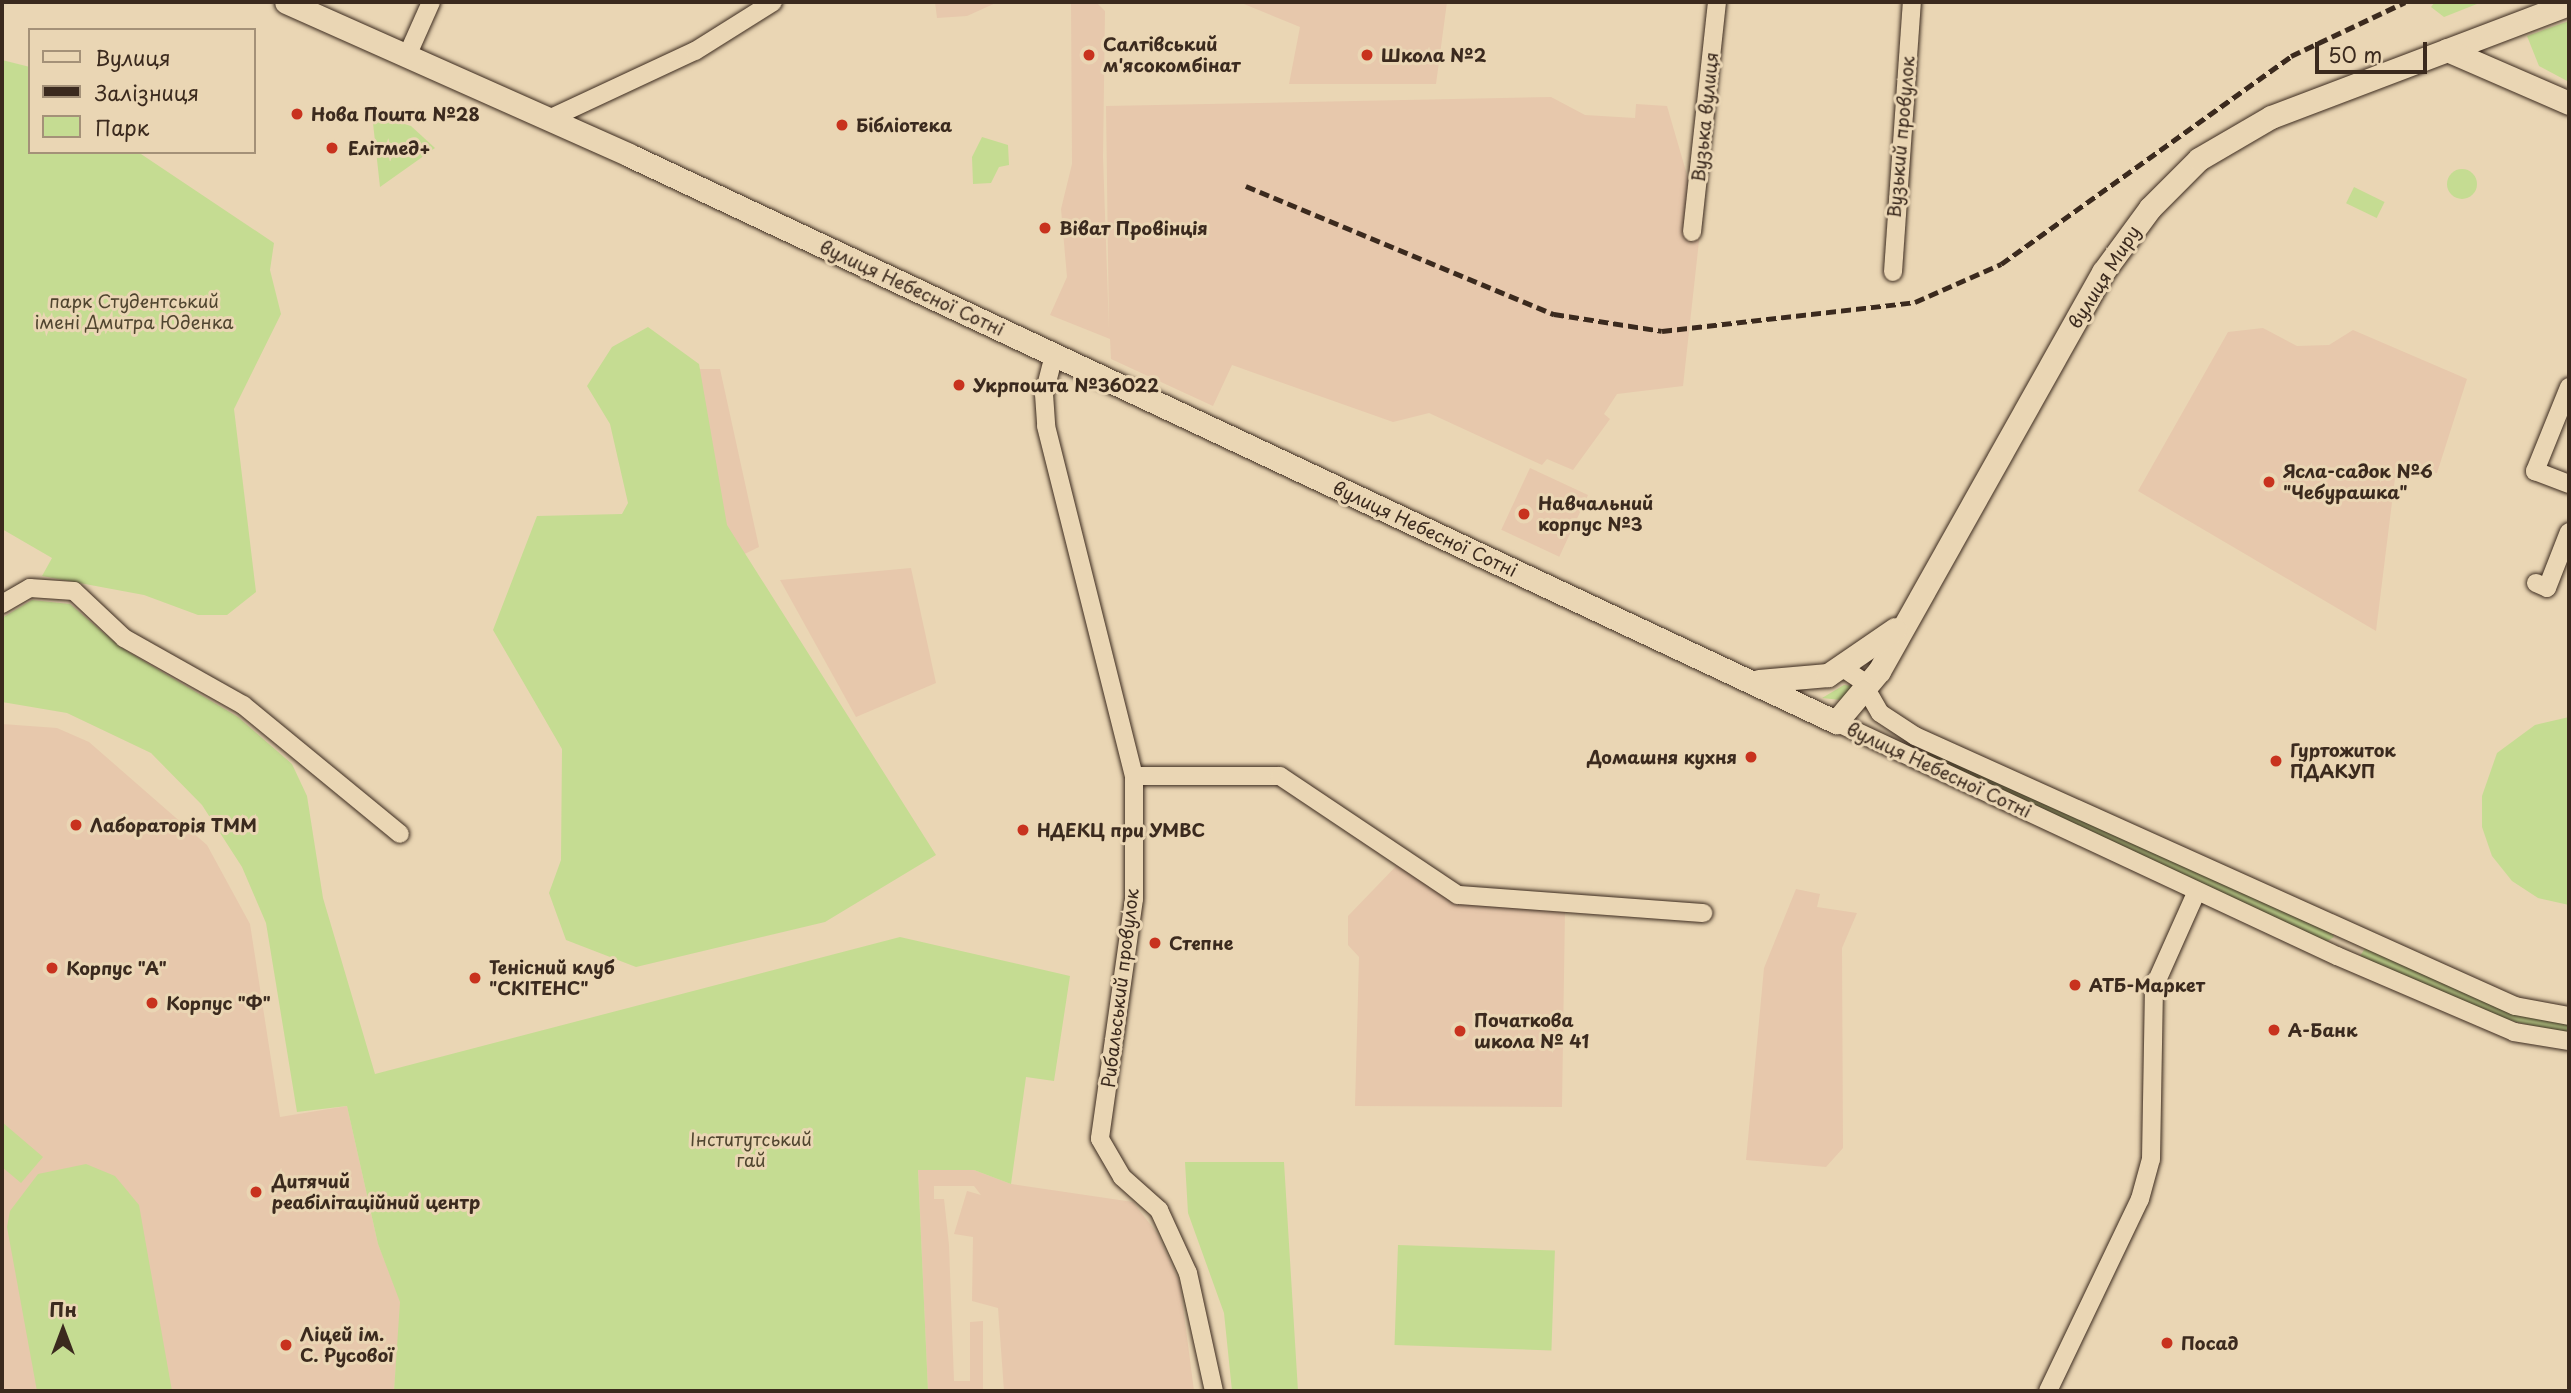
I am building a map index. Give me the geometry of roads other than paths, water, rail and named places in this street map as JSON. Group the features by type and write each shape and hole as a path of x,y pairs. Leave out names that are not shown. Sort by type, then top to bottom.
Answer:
{"main road":[{"name":"вулиця Небесної Сотні","path":"286,2 549,119 1836,722"},
{"name":"вулиця Миру","path":"1836,722 1867,690 2103,272 2150,208 2199,159 2271,117 2569,4"},
{"path":"2447,50 2569,103"},
{"name":"вулиця Миру","path":"1749,681 1817,678 1843,668 1912,612"},
{"path":"1799,704 1817,678"}],"street":[{"path":"407,56 431,2"},
{"path":"549,119 695,51 773,2"},
{"name":"Вузька вулиця","path":"1692,232 1717,2"},
{"name":"Вузький провулок","path":"1893,272 1912,2"},
{"name":"Рибальський провулок","path":"1054,355 1044,394 1046,426 1134,776 1134,899 1100,1139 1122,1177 1165,1223 1188,1273 1214,1391"},
{"path":"2569,387 2535,471 2569,484"},
{"path":"2536,583 2547,588 2569,532"},
{"path":"2,604 30,588 74,591 124,638 243,705 400,834"},
{"name":"вулиця Небесної Сотні","path":"1843,668 1867,690 1888,721 1933,744 2515,1006 2569,1016"},
{"name":"вулиця Небесної Сотні","path":"1836,722 2337,956 2514,1032 2569,1041"},
{"path":"1924,763 1920,750 1933,744"},
{"path":"1134,776 1280,776 1458,895 1703,913"},
{"path":"2048,1391 2140,1199 2151,1159 2154,987 2197,891"},
{"path":"2337,956 2348,930"}],"railway":[{"path":"1246,186 1554,314 1662,331 1915,302 2001,264 2291,56 2405,2"}],"place":[{"name":"Салтівський м'ясокомбінат","path":"1089,55"},
{"name":"Школа №2","path":"1367,55"},
{"name":"Нова Пошта №28","path":"297,114"},
{"name":"Бібліотека","path":"842,125"},
{"name":"Елітмед+","path":"332,148"},
{"name":"Віват Провінція","path":"1045,228"},
{"name":"Укрпошта №36022","path":"959,385"},
{"name":"Ясла-садок №6 \"Чебурашка\"","path":"2269,482"},
{"name":"Навчальний корпус №3","path":"1524,514"},
{"name":"Домашня кухня","path":"1751,757"},
{"name":"Гуртожиток ПДАКУП","path":"2276,761"},
{"name":"Лабораторія ТММ","path":"76,825"},
{"name":"НДЕКЦ при УМВС","path":"1023,830"},
{"name":"Степне","path":"1155,943"},
{"name":"Корпус \"А\"","path":"52,968"},
{"name":"Тенісний клуб \"СКІТЕНС\"","path":"475,978"},
{"name":"АТБ-Маркет","path":"2075,985"},
{"name":"Корпус \"Ф\"","path":"152,1003"},
{"name":"А-Банк","path":"2274,1030"},
{"name":"Початкова школа № 41","path":"1460,1031"},
{"name":"Дитячий реабілітаційний центр","path":"256,1192"},
{"name":"Посад","path":"2167,1343"},
{"name":"Ліцей ім. С. Русової","path":"286,1345"}],"park label":[{"name":"парк Студентський імені Дмитра Юденка","path":"134,312"},
{"name":"Інститутський гай","path":"751,1150"}]}
